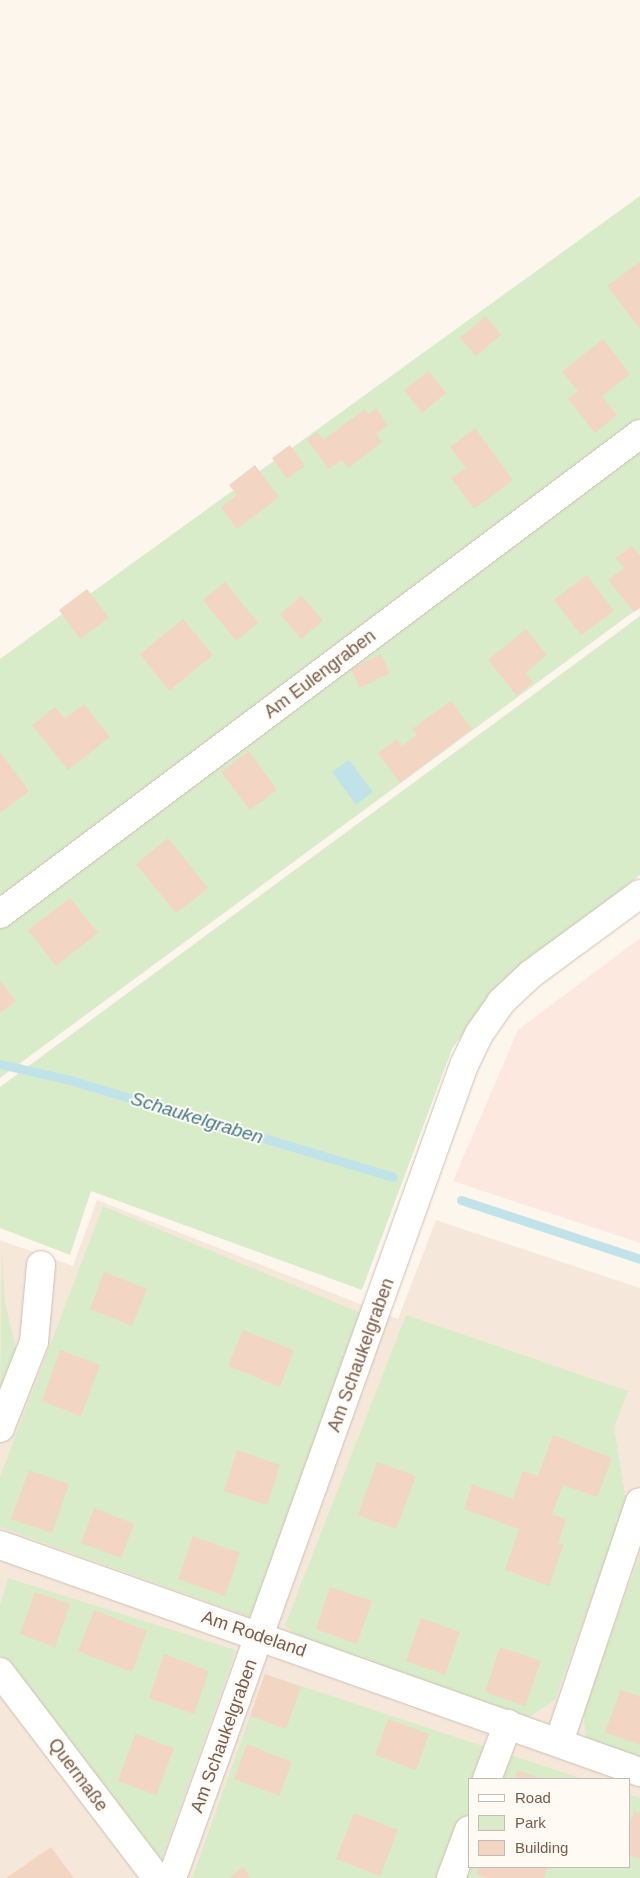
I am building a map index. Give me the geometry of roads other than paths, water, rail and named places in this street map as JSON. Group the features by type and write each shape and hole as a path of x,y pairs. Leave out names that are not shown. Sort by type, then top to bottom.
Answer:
{"street":[{"name":"Am Eulengraben","path":"0,914 640,434"},
{"name":"Am Schaukelgraben","path":"172,1878 261,1636 464,1065 479,1034 501,1002 531,974 640,894"},
{"path":"0,1428 34,1342 41,1265"},
{"path":"559,1742 638,1516"},
{"name":"Am Rodeland","path":"1,1551 261,1636 640,1772"},
{"name":"Quermaße","path":"0,1672 157,1878"},
{"path":"488,1778 508,1724"},
{"path":"451,1878 468,1833"}],"water":[{"path":"349,760 373,792 356,805 332,772"}],"waterway":[{"name":"Schaukelgraben","path":"0,1064 70,1080 393,1177"},
{"name":"Schaukelgraben","path":"461,1200 640,1259"}]}
